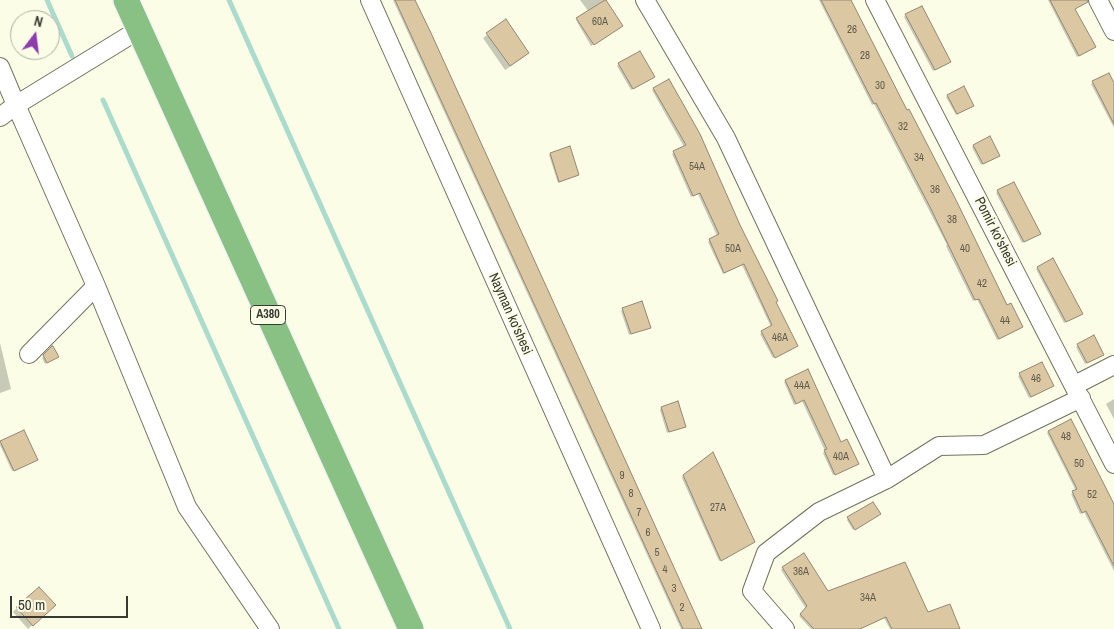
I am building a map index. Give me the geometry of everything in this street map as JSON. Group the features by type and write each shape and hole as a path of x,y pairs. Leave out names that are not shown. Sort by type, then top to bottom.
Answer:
{"highway":[{"name":"A380","path":"126,0 410,629"}],"street":[{"name":"Nayman ko'shesi","path":"370,0 651,629"},
{"path":"645,0 726,138 887,479"},
{"name":"Pomir ko'shesi","path":"875,0 1114,464"},
{"path":"1098,0 1114,31"},
{"path":"0,116 140,30"},
{"path":"0,67 96,286 187,508 270,629"},
{"path":"30,354 96,286"},
{"path":"785,629 752,591 766,553 819,512 887,479 939,446 984,445 1078,392 1114,365"}],"building":[{"path":"395,0 415,0 702,629 683,629"},
{"path":"605,0 623,26 594,45 576,18"},
{"path":"821,0 851,0 907,110 909,109 957,202 1007,305 1011,303 1023,327 999,339 979,299 975,300 930,207 876,103 874,104"},
{"path":"1050,0 1087,0 1088,2 1075,9 1096,47 1079,56"},
{"path":"922,6 951,62 935,70 905,14"},
{"path":"506,19 529,53 510,66 486,33"},
{"path":"640,51 655,77 633,89 618,63"},
{"path":"1109,73 1114,83 1114,124 1092,81"},
{"path":"669,79 700,134 740,225 798,346 775,358 761,331 772,325 744,264 724,273 709,239 719,234 700,193 693,196 673,151 686,145 653,88"},
{"path":"964,86 974,106 957,114 947,95"},
{"path":"990,136 1000,156 983,164 973,145"},
{"path":"570,146 579,175 559,182 550,153"},
{"path":"1014,182 1041,234 1024,242 997,190"},
{"path":"1053,258 1083,314 1066,322 1037,267"},
{"path":"642,301 651,328 631,334 622,308"},
{"path":"1094,335 1104,355 1087,363 1077,344"},
{"path":"52,346 59,357 47,363 43,355"},
{"path":"1042,362 1054,386 1031,397 1019,373"},
{"path":"808,369 841,442 847,439 859,464 835,475 824,450 827,449 804,400 796,404 785,380"},
{"path":"678,401 686,427 669,432 661,407"},
{"path":"1071,419 1114,504 1114,566 1086,511 1082,513 1072,491 1077,489 1048,431"},
{"path":"24,430 38,460 14,471 0,441"},
{"path":"713,452 755,542 721,561 683,475"},
{"path":"873,502 881,514 855,530 847,517"},
{"path":"804,553 828,591 905,562 928,612 950,604 960,629 892,629 886,617 860,629 814,629 800,614 807,606 782,567"},
{"path":"39,587 56,605 33,626 16,607"}],"waterway":[{"path":"47,0 72,56"},
{"path":"229,0 510,629"},
{"path":"103,100 339,629"}]}
